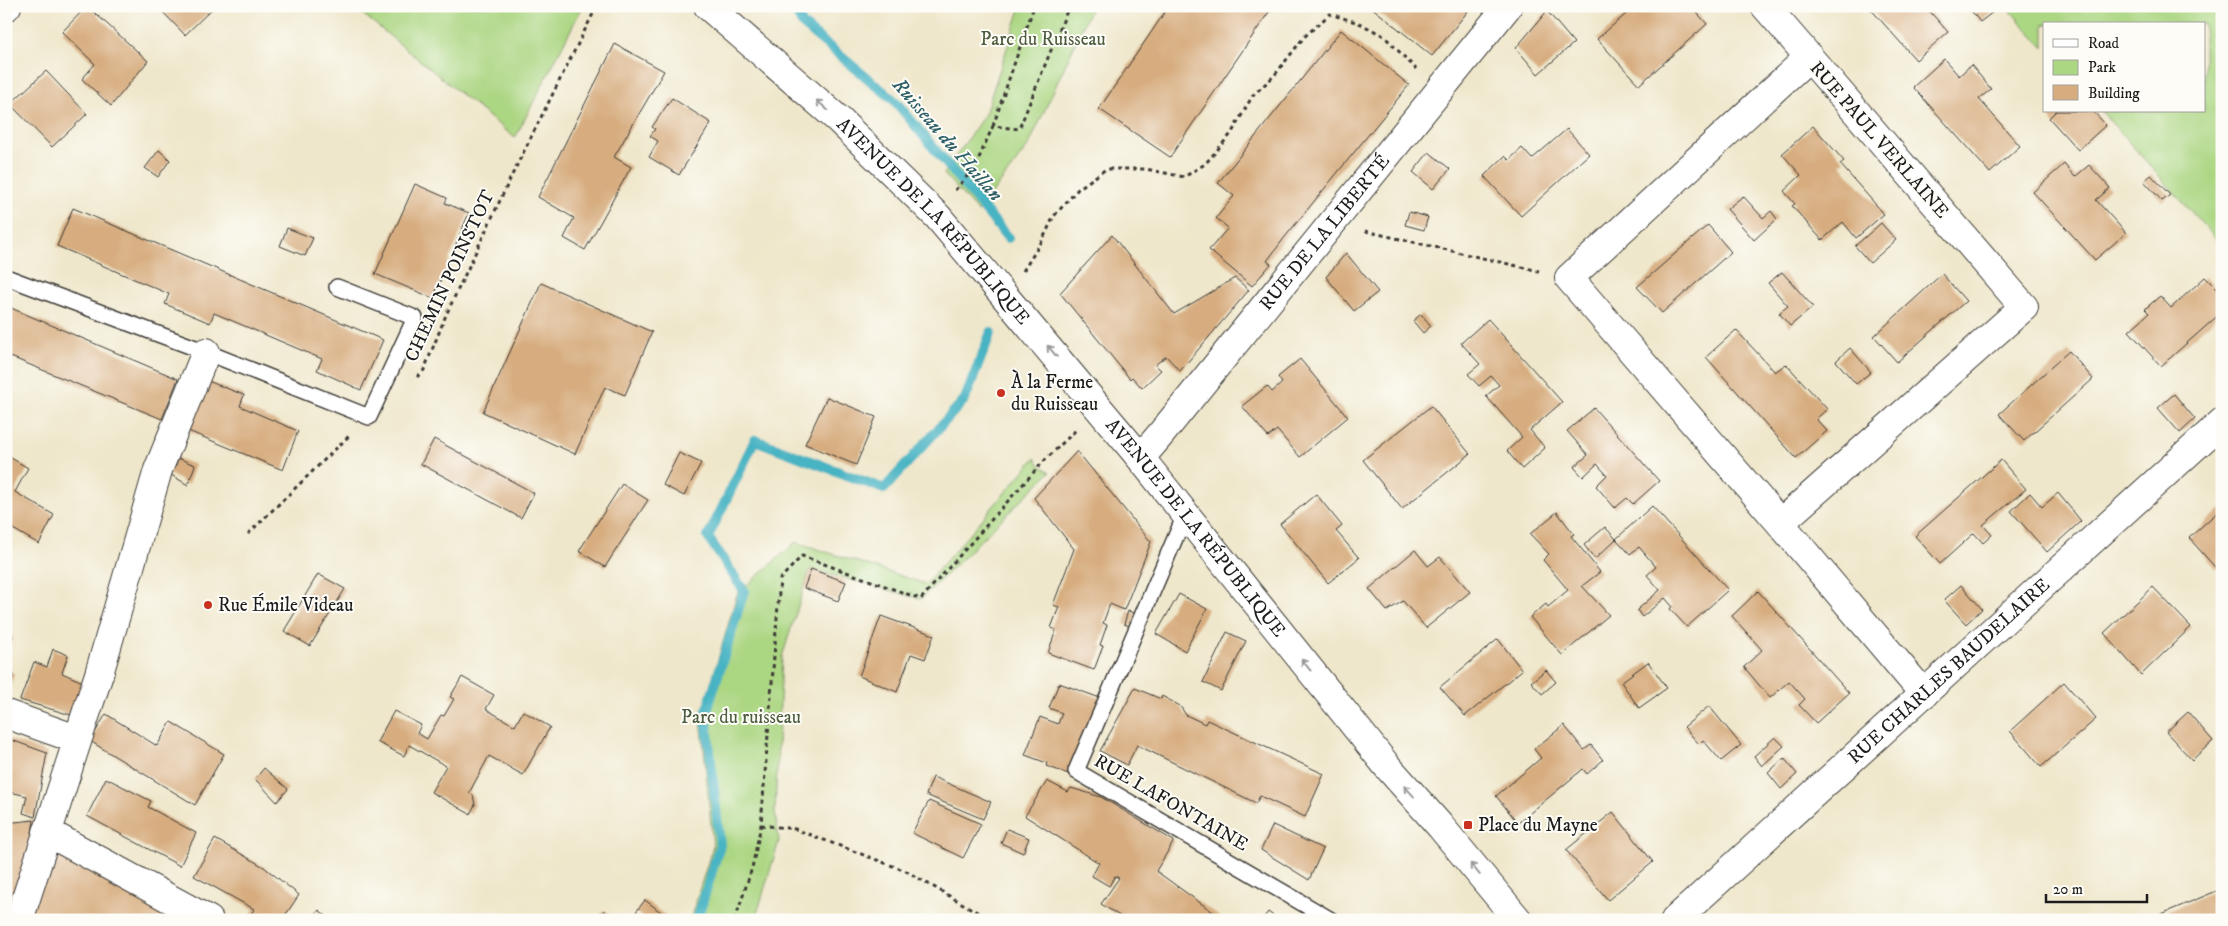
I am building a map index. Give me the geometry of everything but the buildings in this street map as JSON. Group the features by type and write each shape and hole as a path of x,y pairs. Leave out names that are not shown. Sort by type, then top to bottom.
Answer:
{"street":[{"name":"AVENUE DE LA RÉPUBLIQUE","path":"708,6 839,120 938,216 1138,455 1387,766 1441,827 1504,913"},
{"name":"RUE DE LA LIBERTÉ","path":"1138,455 1150,447 1508,6"},
{"path":"1765,6 1809,57"},
{"name":"RUE PAUL VERLAINE","path":"1569,278 1809,57 2024,306 1780,523"},
{"path":"1569,278 1924,694"},
{"path":"19,920 76,739 99,674 158,470 206,352"},
{"name":"RUE CHARLES BAUDELAIRE","path":"1675,920 2222,422"},
{"path":"6,714 76,739"},
{"path":"47,832 209,920"}],"lane":[{"path":"6,277 206,352 370,417 415,318 337,287"},
{"name":"RUE LAFONTAINE","path":"1186,515 1076,771 1331,920"}],"path":[{"name":"CHEMIN POINSTOT","path":"410,382 424,370 446,315 504,192 598,6"},
{"path":"956,189 975,167 993,126 1034,6"},
{"path":"993,126 1019,129 1069,6"},
{"path":"1329,6 1330,14"},
{"path":"1330,14 1359,24 1384,36 1438,92"},
{"path":"1021,273 1042,241 1054,216 1078,189 1106,169 1146,170 1184,177 1205,164 1231,134 1253,95 1274,76 1304,37 1330,14"},
{"path":"1332,223 1569,278"},
{"path":"248,534 370,417"},
{"path":"736,920 752,868 761,825 780,579 802,556 921,599 1040,465 1082,426"},
{"path":"761,825 795,829 906,871 992,920"}],"green space":[{"path":"353,6 583,6 515,138"},
{"name":"Parc du Ruisseau","path":"1021,6 1092,6 1029,145 978,212 944,174 985,114"},
{"path":"2006,6 2222,6 2222,246 2102,112 2206,112 2206,22 2043,22 2043,47"},
{"name":"Parc du ruisseau","path":"1035,458 1040,465 1050,472 921,599 810,569 782,657 775,812 779,841 755,920 690,920 713,846 701,718 737,594 796,542 926,584"}],"waterway":[{"name":"Ruisseau du Haillan","path":"792,6 803,25 895,101 1008,238"},
{"name":"Ruisseau du Haillan","path":"697,920 720,845 706,714 744,591 708,537 755,440 884,489 965,399 991,332"}],"place":[{"name":"À la Ferme du Ruisseau","path":"1001,393"},
{"name":"Rue Émile Videau","path":"208,605"},
{"name":"Place du Mayne","path":"1468,825"}]}
